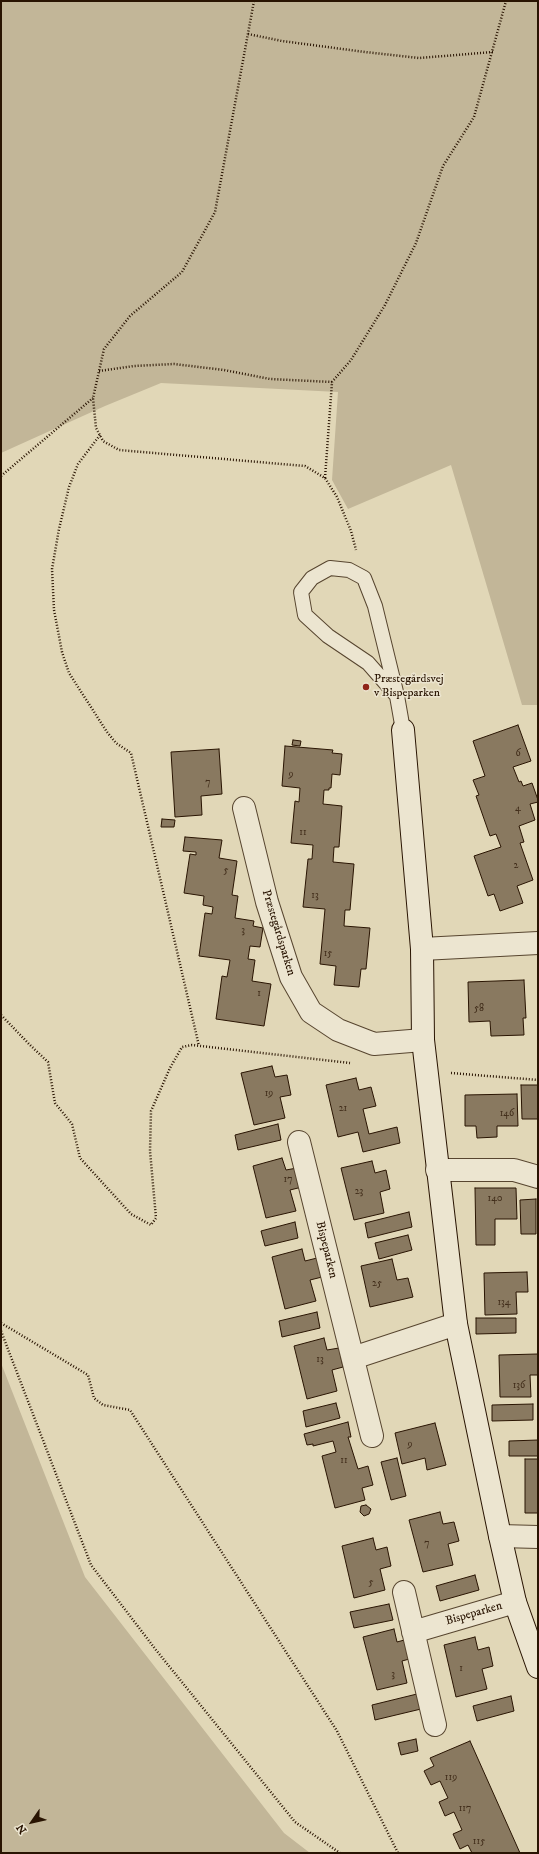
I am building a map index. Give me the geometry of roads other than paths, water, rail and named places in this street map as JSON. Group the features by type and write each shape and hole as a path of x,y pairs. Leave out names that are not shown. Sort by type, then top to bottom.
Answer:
{"street":[{"path":"403,730 422,949 423,1040"},
{"name":"Præstegårdsparken","path":"244,808 267,902 291,977 311,1012 338,1030 374,1044 423,1040"},
{"path":"422,949 538,943"},
{"name":"Bispeparken","path":"413,1632 515,1602 456,1324 423,1040"},
{"name":"Bispeparken","path":"299,1142 372,1436"},
{"path":"437,1170 514,1170 538,1177"},
{"path":"353,1358 456,1324"},
{"path":"500,1536 538,1537"},
{"path":"404,1592 435,1725"},
{"path":"515,1602 538,1667"}],"lane":[{"path":"397,696 368,663 328,636 305,615 301,592 312,578 330,568 349,570 364,578 375,606 397,696 403,730"}],"place":[{"name":"Præstegårdsvej v Bispeparken","path":"366,687"}]}
